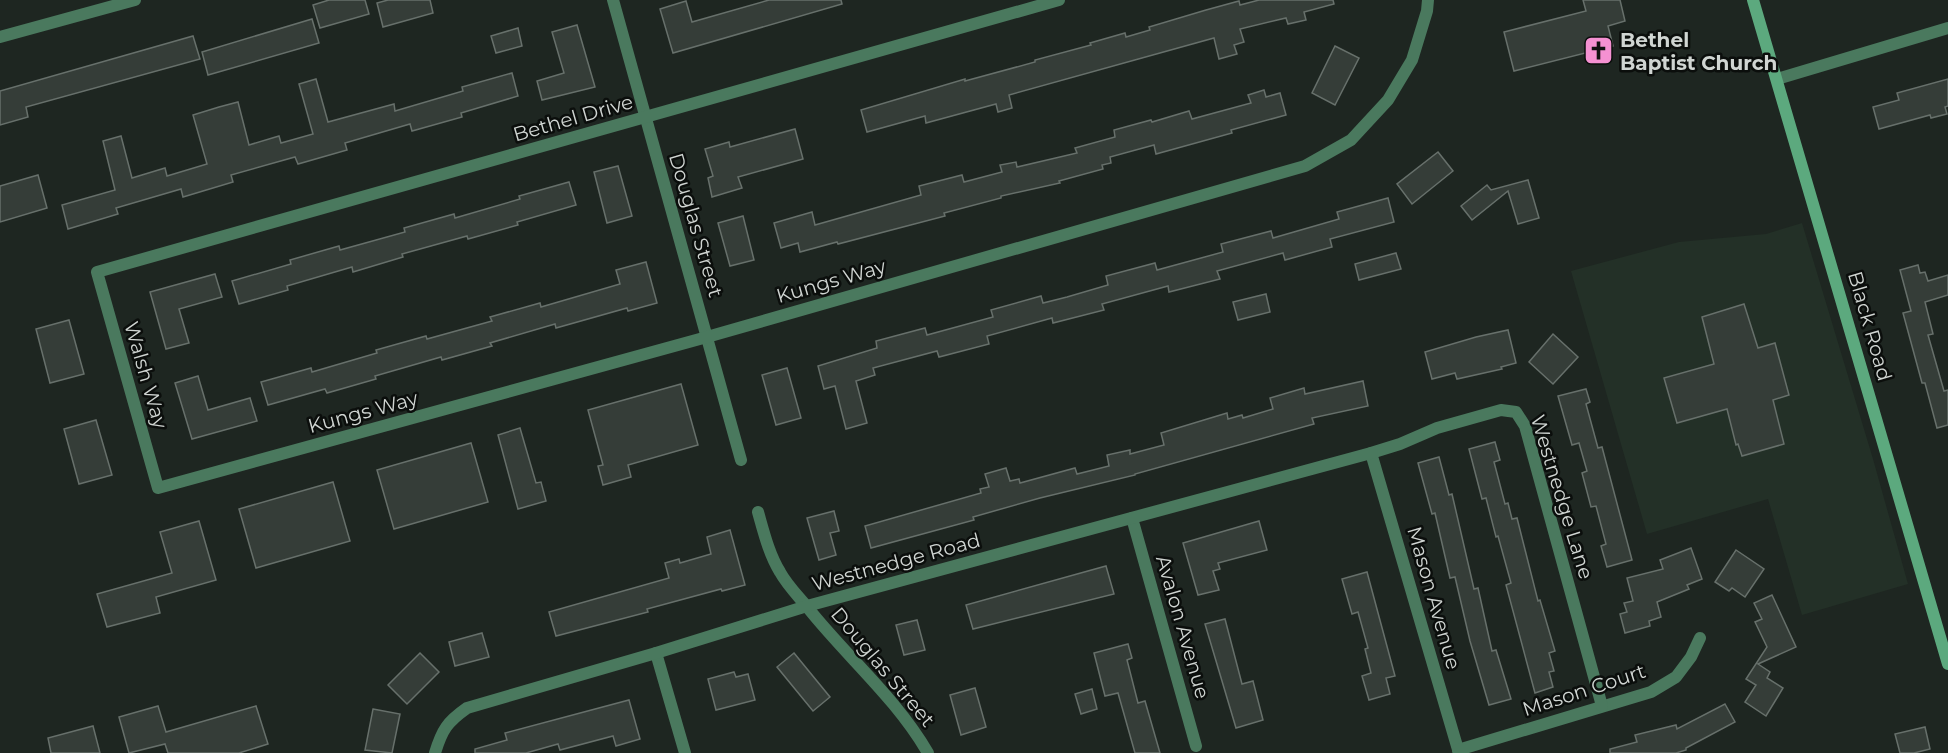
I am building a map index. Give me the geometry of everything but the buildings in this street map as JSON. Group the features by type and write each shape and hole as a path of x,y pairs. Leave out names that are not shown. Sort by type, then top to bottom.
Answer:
{"main road":[{"name":"Black Road","path":"1753,0 1948,664"}],"street":[{"path":"0,37 135,0"},
{"name":"Douglas Street","path":"613,0 741,460"},
{"name":"Bethel Drive","path":"97,272 1059,0"},
{"name":"Kungs Way","path":"158,488 707,337 1305,166 1351,140 1388,100 1412,60 1427,11 1428,0"},
{"path":"1777,79 1948,28"},
{"name":"Walsh Way","path":"97,272 158,488"},
{"name":"Westnedge Lane","path":"1371,453 1400,444 1437,428 1501,410 1516,412 1525,426 1602,706"},
{"name":"Westnedge Road","path":"435,753 442,732 451,719 467,708 657,653 807,606 1371,453"},
{"name":"Mason Avenue","path":"1371,453 1458,751"},
{"name":"Douglas Street","path":"758,512 769,547 781,573 833,638 890,700 928,753"},
{"name":"Avalon Avenue","path":"1132,518 1196,746"},
{"name":"Mason Court","path":"1458,751 1651,692 1676,677 1691,657 1701,638"},
{"path":"657,653 685,753"}],"shaded area":[{"path":"1802,223 1908,584 1802,615 1768,499 1647,534 1571,271 1679,242 1766,234"}],"place":[{"name":"Bethel Baptist Church","path":"1599,51"}]}
